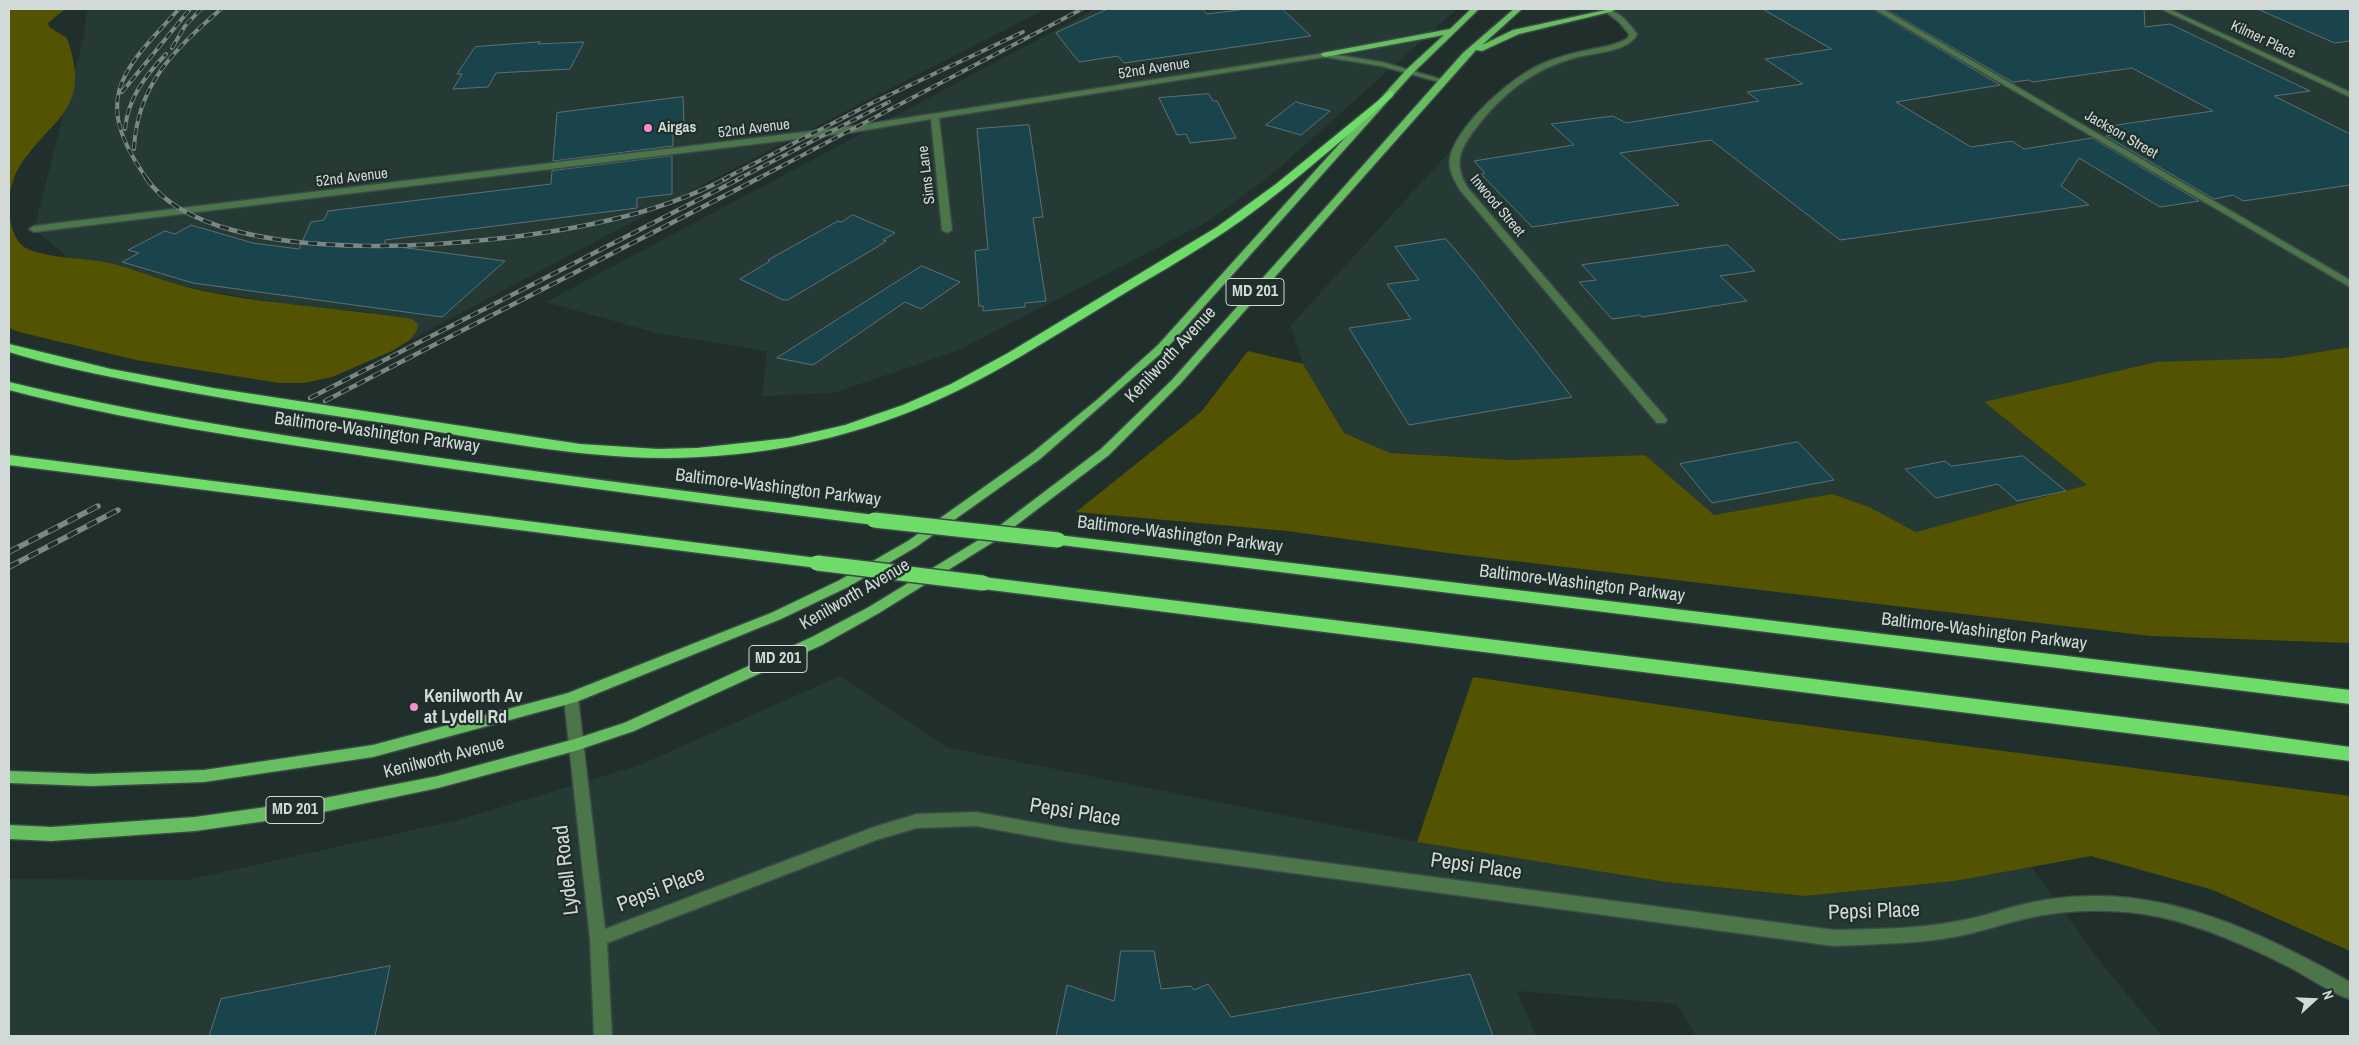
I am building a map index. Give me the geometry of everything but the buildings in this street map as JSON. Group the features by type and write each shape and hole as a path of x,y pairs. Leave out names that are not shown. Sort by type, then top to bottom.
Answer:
{"highway":[{"path":"9,348 87,368 211,393 582,448 644,453 695,453 764,447 799,441 836,432 904,410 959,385 1008,358 1204,241 1264,199 1390,94"},
{"name":"Baltimore-Washington Parkway","path":"9,386 135,414 247,434 563,481 2350,698"},
{"path":"9,460 816,563 2204,734 2350,754"}],"main road":[{"name":"Kenilworth Avenue","path":"9,777 91,780 204,776 373,751 571,698 752,626 843,584 912,544 1036,456 1102,401 1162,347 1410,71 1475,9"},
{"name":"Kenilworth Avenue","path":"9,832 51,834 195,824 309,808 438,782 575,745 629,727 817,641 866,614 994,536 1105,452 1176,382 1466,55 1518,9"},
{"path":"1466,55 1516,32 1542,24 1608,10"},
{"path":"1325,54 1451,30"}],"street":[{"path":"1608,10 1623,9"},
{"name":"Jackson Street","path":"1878,9 2350,284"},
{"name":"Kilmer Place","path":"2164,9 2350,96"},
{"name":"Inwood Street","path":"1608,10 1629,27 1632,34 1631,39 1613,47 1551,61 1530,70 1512,83 1495,100 1460,145 1453,161 1454,174 1463,188 1661,420"},
{"name":"52nd Avenue","path":"34,229 748,143 934,117 1325,54 1382,64 1442,81"},
{"name":"Sims Lane","path":"934,117 948,230"},
{"name":"Lydell Road","path":"571,698 598,939 604,1036"},
{"name":"Pepsi Place","path":"598,939 874,834 917,820 976,819 1070,836 1834,938 1907,935 1959,929 2019,912 2096,903 2142,906 2184,917 2232,933 2309,967 2350,991"}],"shaded area":[{"path":"9,9 65,9 48,23 49,27 67,38 74,62 75,81 72,97 66,110 20,166 9,195"},
{"path":"87,9 1046,9 725,173 410,340 417,330 367,312 290,305 187,287 112,264 70,259 34,229 85,31"},
{"path":"1095,9 1457,9 1277,170 1209,221 957,351 833,393 762,396 767,351 660,334 546,302"},
{"path":"1605,9 2350,9 2350,347 1984,403 2087,485 1916,532 1869,507 1832,494 1714,515 1645,455 1512,460 1390,453 1344,433 1303,364 1291,325 1474,125 1505,87 1524,73 1551,61 1629,42 1633,34 1610,11"},
{"path":"9,210 12,226 19,242 28,249 38,253 114,264 186,287 242,298 412,319 418,324 417,330 410,340 392,351 332,377 304,383 279,383 136,360 19,332 9,328"},
{"path":"2350,347 2350,643 2150,636 1455,554 1287,531 1076,512 1201,412 1248,351 1303,364 1344,433 1390,453 1512,460 1645,455 1714,515 1832,494 1869,507 1916,532 2087,485 1984,402 2157,362 2282,358"},
{"path":"840,676 946,747 1417,842 1666,882 1805,896 1955,881 2031,867 2102,964 2162,1036 1696,1036 1677,1004 1517,991 1536,1036 9,1036 9,879 187,880 458,820 640,765"},
{"path":"1473,677 1757,719 2350,796 2350,951 2213,890 2091,856 1955,881 1805,896 1666,882 1417,842"}],"railway":[{"path":"147,179 130,151 120,127 117,106 120,87 142,50 179,9"},
{"path":"122,92 190,9"},
{"path":"172,48 185,26 201,9"},
{"path":"134,149 142,105 161,70 188,39 221,9"},
{"path":"757,179 1082,9"},
{"path":"724,179 872,103 1023,32"},
{"path":"125,129 134,97 145,79 166,54"},
{"path":"738,179 889,102"},
{"path":"147,179 181,210 233,230 296,242 365,246 436,244 503,238 563,229 610,220 655,208 727,178"},
{"path":"310,398 741,178"},
{"path":"325,401 759,178"},
{"path":"9,552 98,506"},
{"path":"9,567 118,510"}],"place":[{"name":"Airgas","path":"648,128"},
{"name":"Kenilworth Av at Lydell Rd","path":"414,707"}]}
